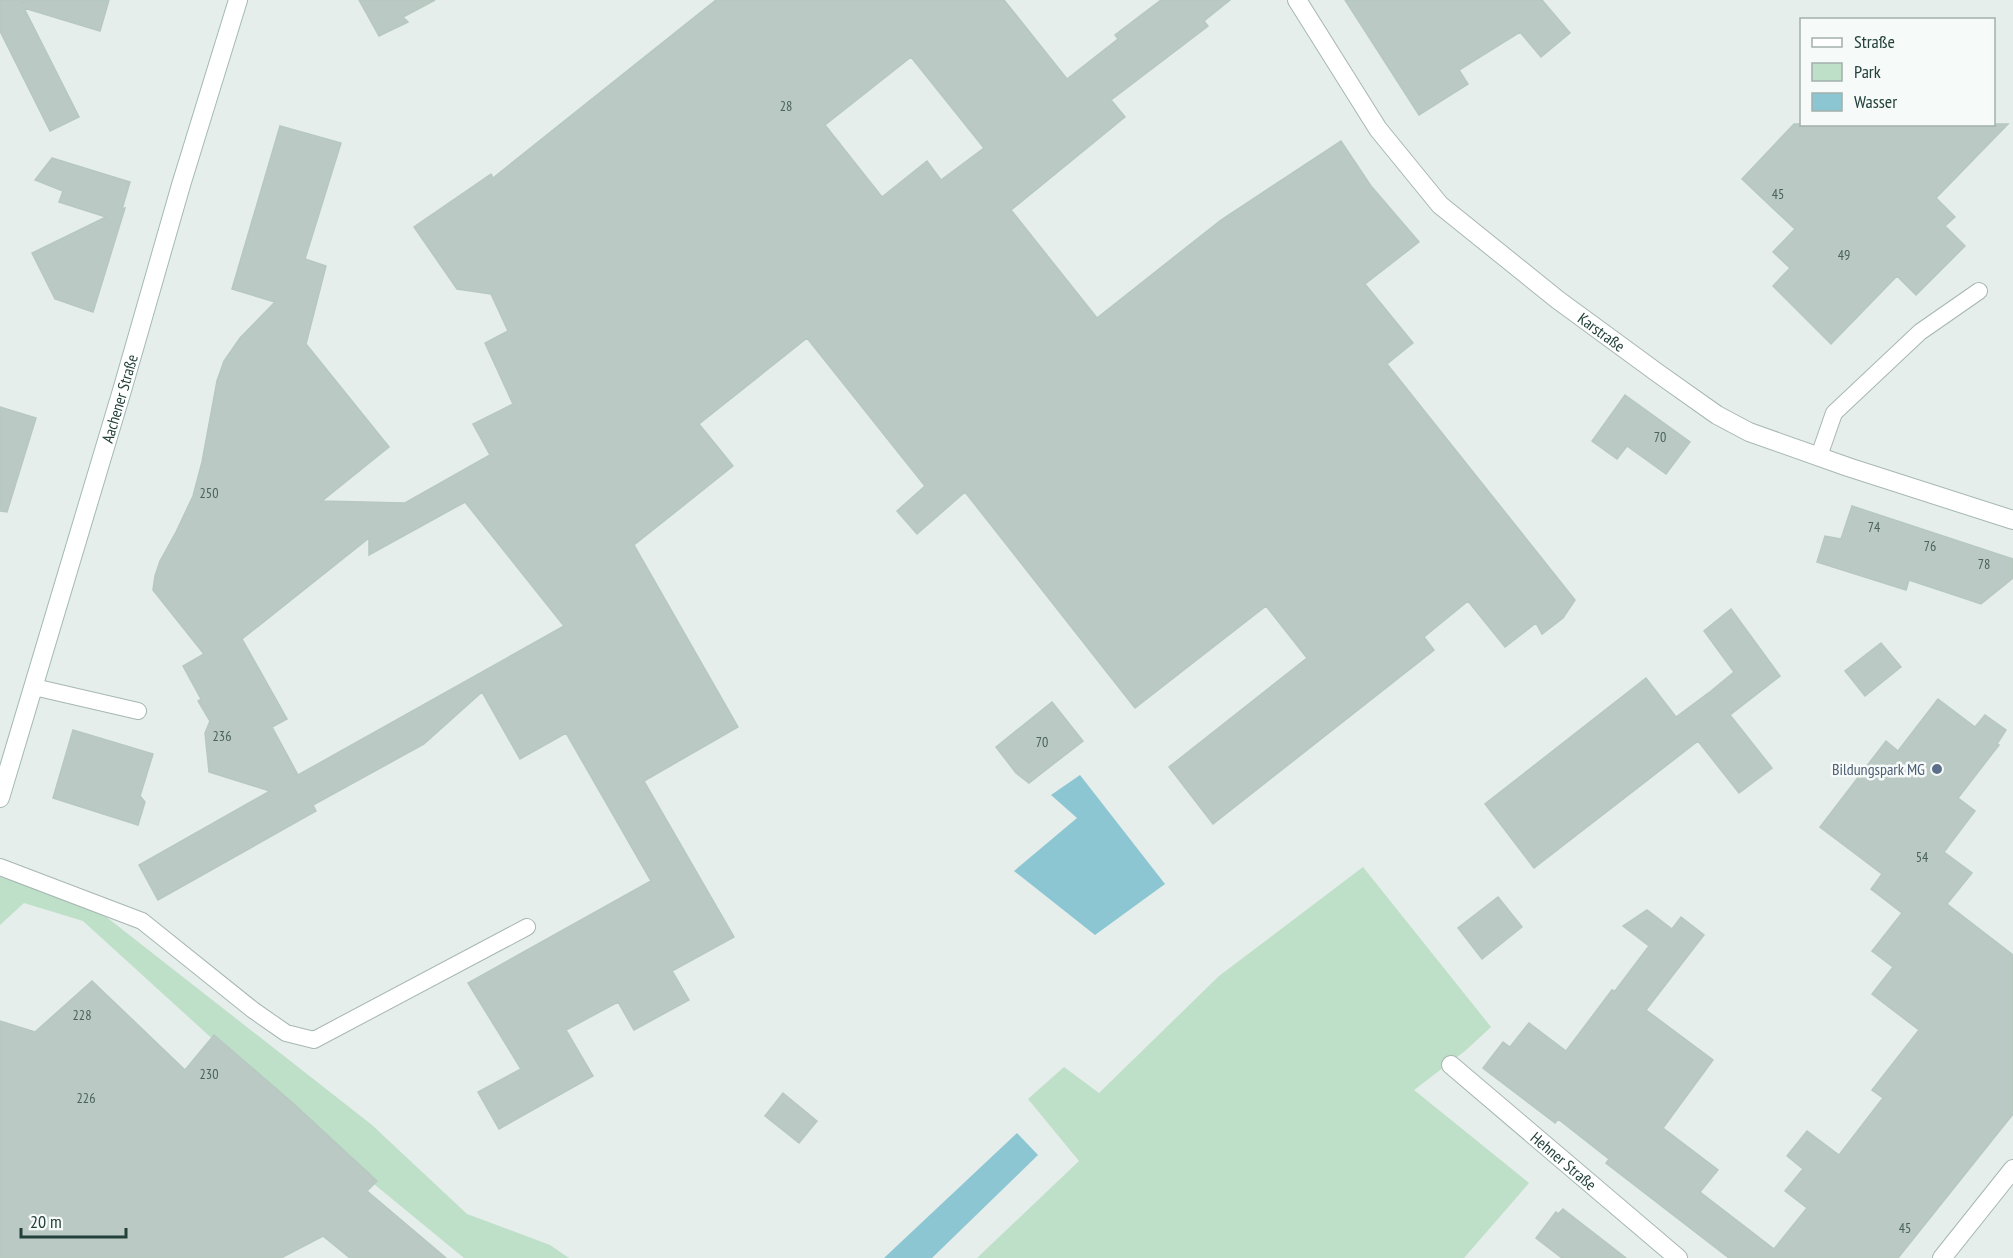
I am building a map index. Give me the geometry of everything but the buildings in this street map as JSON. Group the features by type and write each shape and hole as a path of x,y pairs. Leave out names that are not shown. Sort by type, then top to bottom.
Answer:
{"street":[{"name":"Aachener Straße","path":"0,798 238,0"},
{"name":"Karstraße","path":"1297,0 1378,129 1440,205 1558,300 1717,415 1749,432 2013,520"},
{"name":"Hehner Straße","path":"1451,1065 1678,1258"},
{"path":"1942,1258 2013,1169"}],"lane":[{"path":"1819,456 1834,413 1920,332 1979,291"},
{"path":"34,687 138,711"},
{"path":"0,867 142,921 253,1010 286,1033 314,1040 527,927"}],"green space":[{"path":"1363,867 1491,1027 1465,1051 1414,1090 1529,1183 1464,1258 977,1258 1079,1161 1028,1099 1064,1067 1099,1093 1219,976"},
{"path":"0,877 91,905 372,1125 467,1214 550,1245 569,1258 464,1258 352,1166 83,921 24,903 0,925"}],"water":[{"path":"1080,775 1165,884 1095,935 1014,871 1077,818 1051,795"},
{"path":"1017,1133 1038,1155 932,1258 884,1258"}],"place":[{"name":"Bildungspark MG","path":"1937,769"}]}
